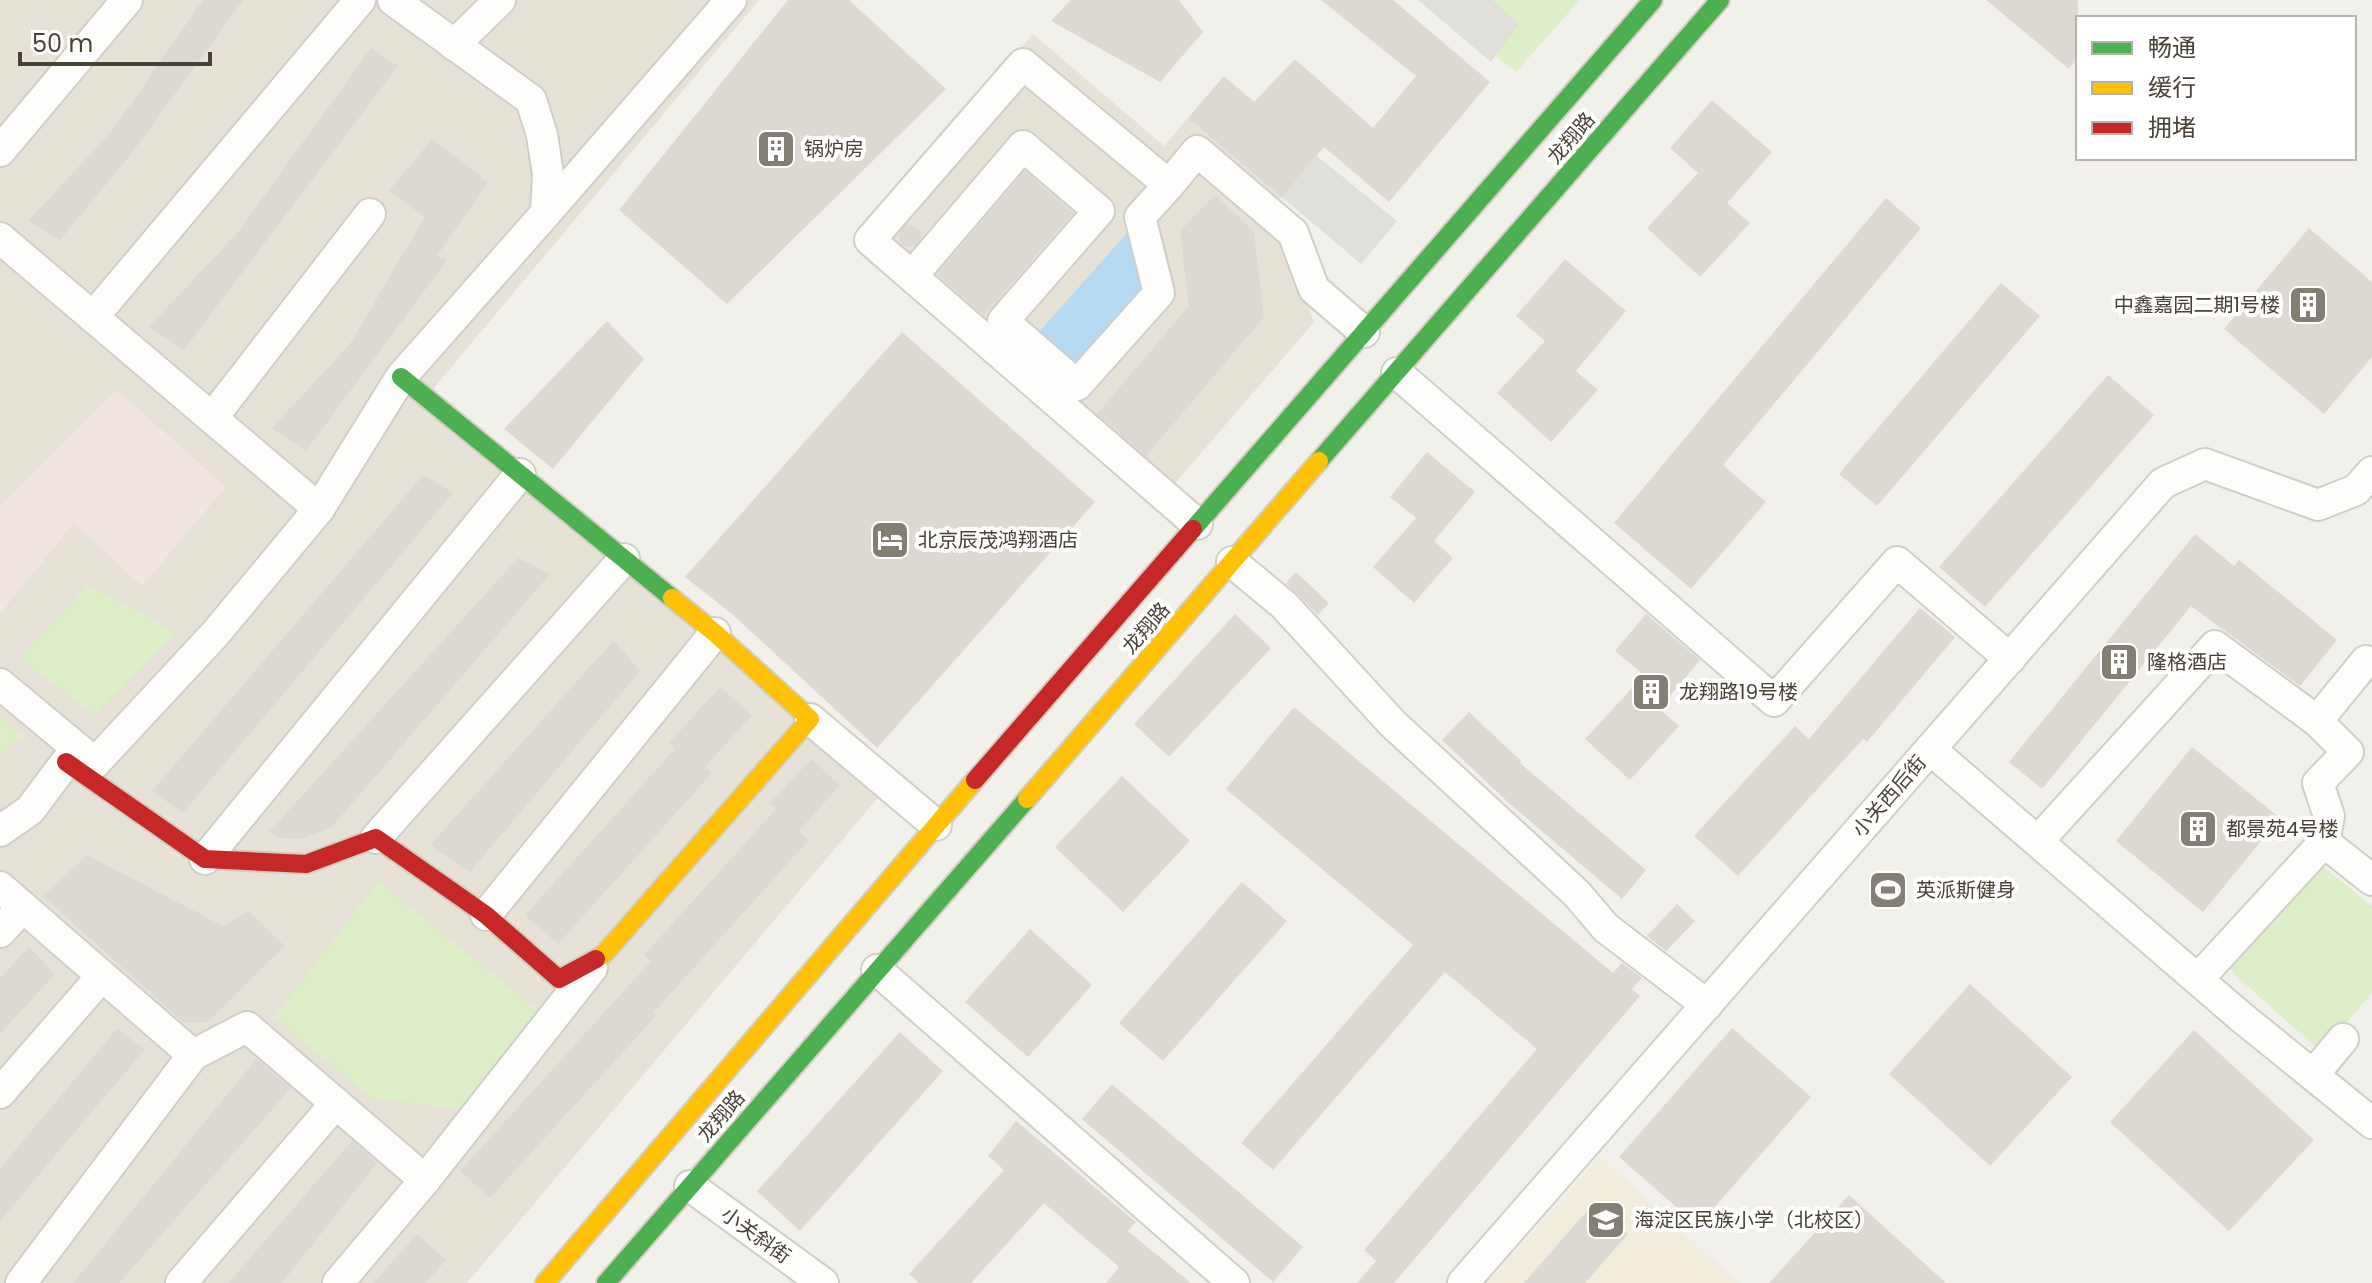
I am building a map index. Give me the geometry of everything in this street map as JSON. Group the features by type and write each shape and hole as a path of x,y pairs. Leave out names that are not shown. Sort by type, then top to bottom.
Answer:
{"street":[{"path":"0,151 127,0"},
{"path":"93,317 360,0"},
{"path":"393,0 531,100 546,161 546,213"},
{"path":"454,45 500,0"},
{"path":"0,831 30,810 215,634 319,509 401,377 731,0"},
{"name":"龙翔路","path":"545,1283 936,825 1653,0"},
{"name":"龙翔路","path":"606,1283 1720,0"},
{"path":"1157,188 1023,64 870,240 1078,408 1197,524"},
{"path":"912,276 1023,146 1099,211 1003,321 1077,385 1159,293 1140,217 1157,188 1197,151 1293,233 1314,289 1364,332"},
{"path":"212,418 370,214"},
{"path":"0,238 319,509"},
{"path":"1397,373 1774,701 1897,562 2010,659"},
{"path":"401,377 715,633 810,719 936,825"},
{"name":"小关西后街","path":"1463,1283 2163,483 2205,464 2318,505 2356,490 2372,472"},
{"path":"205,859 520,474"},
{"path":"0,684 80,763 205,859 306,864 376,838 624,559"},
{"path":"1232,562 1284,605 1392,723 1577,894 1606,928 1707,1005"},
{"path":"486,915 715,633"},
{"path":"2038,841 2215,646 2317,721 2348,752 2318,783 2329,816 2324,842 2198,979"},
{"path":"2317,721 2366,661"},
{"path":"338,1283 425,1180 604,954 810,719"},
{"path":"1930,749 2198,979 2372,1123"},
{"path":"376,838 486,915 559,979 604,954"},
{"path":"2324,842 2372,880"},
{"path":"0,887 193,1055"},
{"path":"0,932 23,907"},
{"path":"877,970 1234,1283"},
{"path":"0,1093 102,976"},
{"path":"21,1283 193,1055 247,1027 425,1180"},
{"path":"2313,1075 2343,1039"},
{"path":"181,1283 336,1103"},
{"name":"小关斜街","path":"690,1186 823,1283"}],"shaded area":[{"path":"0,0 759,0 428,395 894,779 467,1283 0,1283"},
{"path":"1418,0 1492,0 1519,24 1491,62"},
{"path":"1033,34 1164,146 1224,76 1317,156 1259,224 1287,247 1314,322 1160,501 856,241"},
{"path":"1317,156 1397,221 1361,264 1282,197"},
{"path":"117,390 226,487 142,586 74,523 0,614 0,506"},
{"name":"海淀区民族小学（北校区）","path":"1600,1157 1738,1283 1488,1283"}],"green space":[{"path":"1425,0 1580,0 1516,72"},
{"path":"88,585 175,632 95,715 20,658"},
{"path":"0,717 23,736 0,754"},
{"path":"2321,865 2372,906 2372,993 2321,1052 2230,968"},
{"path":"378,882 561,1029 490,1113 372,1098 274,1017"}],"water":[{"path":"1128,232 1145,292 1077,366 1038,333"}],"building":[{"path":"203,0 243,0 132,153 60,240 28,221 112,131"},
{"name":"锅炉房","path":"788,0 849,0 946,89 727,304 619,210"},
{"path":"1071,0 1179,0 1203,32 1160,82 1051,21"},
{"path":"1321,0 1393,0 1490,82 1389,202 1324,147 1282,197 1188,118 1224,76 1254,102 1295,59 1373,128 1416,76"},
{"path":"1986,0 2078,0 2076,60 2069,69"},
{"path":"371,48 398,66 184,350 149,327 238,232"},
{"path":"1712,100 1772,152 1727,203 1750,223 1700,277 1647,228 1698,173 1670,148"},
{"path":"432,139 488,182 437,256 447,260 306,451 272,428 350,344 425,217 389,191"},
{"path":"1025,171 1073,213 984,315 937,274"},
{"path":"1215,195 1254,232 1264,317 1146,456 1097,414 1189,306 1180,231"},
{"path":"1886,198 1921,228 1723,465 1766,502 1691,589 1614,523"},
{"path":"910,225 918,228 921,236 918,244 910,247 902,244 899,236 902,228"},
{"name":"中鑫嘉园二期1号楼","path":"2309,228 2372,282 2372,357 2324,414 2224,329"},
{"path":"1565,259 1626,311 1576,371 1598,390 1551,442 1497,393 1545,341 1516,316"},
{"path":"2001,283 2040,316 1877,506 1839,474"},
{"path":"607,321 644,359 553,469 504,429"},
{"name":"北京辰茂鸿翔酒店","path":"902,332 1095,502 877,748 732,614 685,577"},
{"path":"2108,375 2154,415 1985,607 1939,567"},
{"path":"1427,452 1475,492 1434,541 1453,558 1414,603 1373,567 1416,518 1390,497"},
{"path":"423,475 453,493 183,813 152,791"},
{"path":"2195,534 2234,566 2239,560 2337,640 2300,686 2191,606 2042,789 2009,762"},
{"path":"518,558 550,574 331,828 302,839 281,838 269,832"},
{"path":"1296,572 1329,603 1318,615 1286,583"},
{"path":"1920,608 1955,637 1867,742 1863,739 1738,876 1694,836 1795,726 1809,739"},
{"path":"1235,614 1271,648 1169,757 1134,724"},
{"name":"龙翔路19号楼","path":"1646,614 1700,660 1659,709 1679,726 1630,780 1585,739 1644,675 1615,651"},
{"path":"614,640 640,671 470,872 430,845"},
{"path":"720,687 752,715 705,767 712,773 558,944 525,915 675,749 669,743"},
{"path":"1294,707 1613,973 1622,963 1642,978 1632,989 1640,996 1394,1283 1357,1283 1376,1261 1364,1250 1537,1049 1445,972 1273,1170 1241,1143 1413,945 1226,789"},
{"path":"1469,712 1520,763 1646,870 1622,899 1511,805 1442,740"},
{"name":"都景苑4号楼","path":"2192,747 2280,818 2203,912 2116,841"},
{"path":"811,759 840,785 799,831 809,840 653,1013 656,1016 490,1198 460,1171 651,961 644,955 776,809 770,803"},
{"path":"1122,776 1190,841 1123,912 1055,847"},
{"path":"87,855 223,926 248,911 285,946 208,1022 184,1023 43,896"},
{"path":"1242,882 1287,921 1163,1061 1119,1023"},
{"path":"1677,904 1695,921 1666,951 1647,936"},
{"path":"1030,929 1092,985 1028,1057 965,1002"},
{"path":"29,947 55,974 0,1034 0,978"},
{"path":"1970,984 2072,1077 1990,1166 1889,1074"},
{"path":"1732,1028 1811,1097 1698,1226 1619,1157"},
{"path":"117,1029 145,1049 0,1221 0,1168"},
{"path":"2194,1030 2314,1140 2229,1231 2110,1122"},
{"path":"900,1032 943,1071 800,1231 757,1191"},
{"path":"256,1059 291,1088 119,1283 73,1283"},
{"path":"1112,1084 1303,1247 1273,1282 1082,1119"},
{"path":"1016,1121 1136,1222 1128,1231 1191,1283 1106,1283 1119,1267 1044,1203 971,1283 919,1283 909,1274 1004,1170 988,1156"},
{"path":"352,1141 377,1163 282,1283 228,1283"},
{"path":"1849,1195 1946,1283 1769,1283"},
{"path":"1593,1204 1628,1234 1585,1283 1524,1283"},
{"path":"417,1234 446,1260 426,1283 373,1283"}],"traffic: fast":[{"path":"1193,529 1653,0"},
{"path":"1319,461 1720,0"},
{"path":"401,377 672,598"},
{"path":"606,1283 1027,799"}],"traffic: slow":[{"path":"1027,799 1319,461"},
{"path":"596,959 604,954 810,719 672,598"},
{"path":"545,1283 975,780"}],"traffic: jam":[{"path":"975,780 1193,529"},
{"path":"66,762 205,859 306,864 376,838 486,915 559,979 596,959"}],"place":[{"name":"锅炉房","path":"776,149"},
{"name":"中鑫嘉园二期1号楼","path":"2308,305"},
{"name":"北京辰茂鸿翔酒店","path":"890,540"},
{"name":"隆格酒店","path":"2119,662"},
{"name":"龙翔路19号楼","path":"1651,692"},
{"name":"都景苑4号楼","path":"2198,829"},
{"name":"英派斯健身","path":"1888,890"},
{"name":"海淀区民族小学（北校区）","path":"1606,1220"}]}
